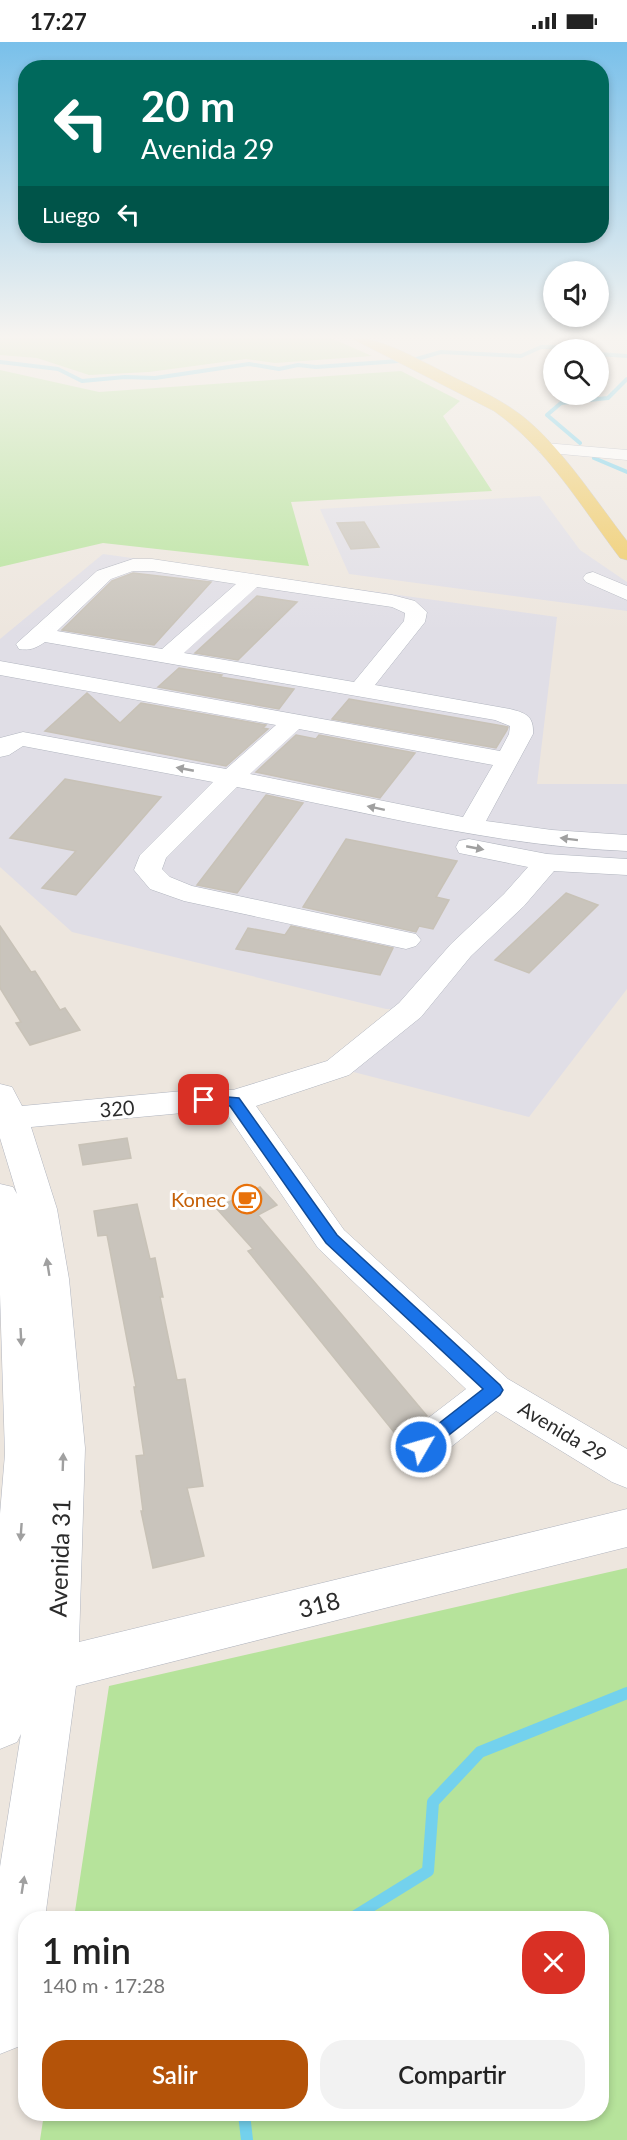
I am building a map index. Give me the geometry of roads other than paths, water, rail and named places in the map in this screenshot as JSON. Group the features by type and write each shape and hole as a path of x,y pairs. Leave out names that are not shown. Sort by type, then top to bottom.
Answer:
{"main road":[{"path":"533,436 627,554"}],"street":[{"path":"544,448 627,455"},
{"path":"0,661 41,635 104,575 133,564 152,565 408,605 416,612 414,622 360,689"},
{"path":"593,578 627,594"},
{"path":"166,657 251,581"},
{"path":"41,635 510,716 522,723 522,734 470,827"},
{"path":"0,668 234,708 293,722 508,760"},
{"path":"293,722 154,855 148,870 160,884 184,893 406,940"},
{"path":"0,750 10,742 23,739 547,862 627,867"},
{"path":"224,787 470,827 602,843 627,843"},
{"name":"320","path":"4,1111 204,1100 235,1101 338,1068 410,1010 461,950 514,900 547,862"},
{"name":"Avenida 29","path":"235,1101 331,1239 494,1390 627,1470"},
{"name":"Avenida 31","path":"0,1725 32,1670 64,1448 50,1279 39,1209 4,1111"},
{"name":"Avenida 31","path":"0,1196 19,1293 32,1670 34,1820 19,1911"},
{"path":"421,1447 494,1390"},
{"name":"318","path":"32,1670 627,1528"},
{"name":"Avenida 31","path":"0,2026 18,1917"}],"waterway":[{"path":"572,436 580,443"},
{"path":"594,458 627,472"},
{"path":"363,1911 428,1871 433,1802 480,1752 627,1693"},
{"path":"245,2121 247,2140"}],"place":[{"name":"Konec","path":"247,1199"}]}
